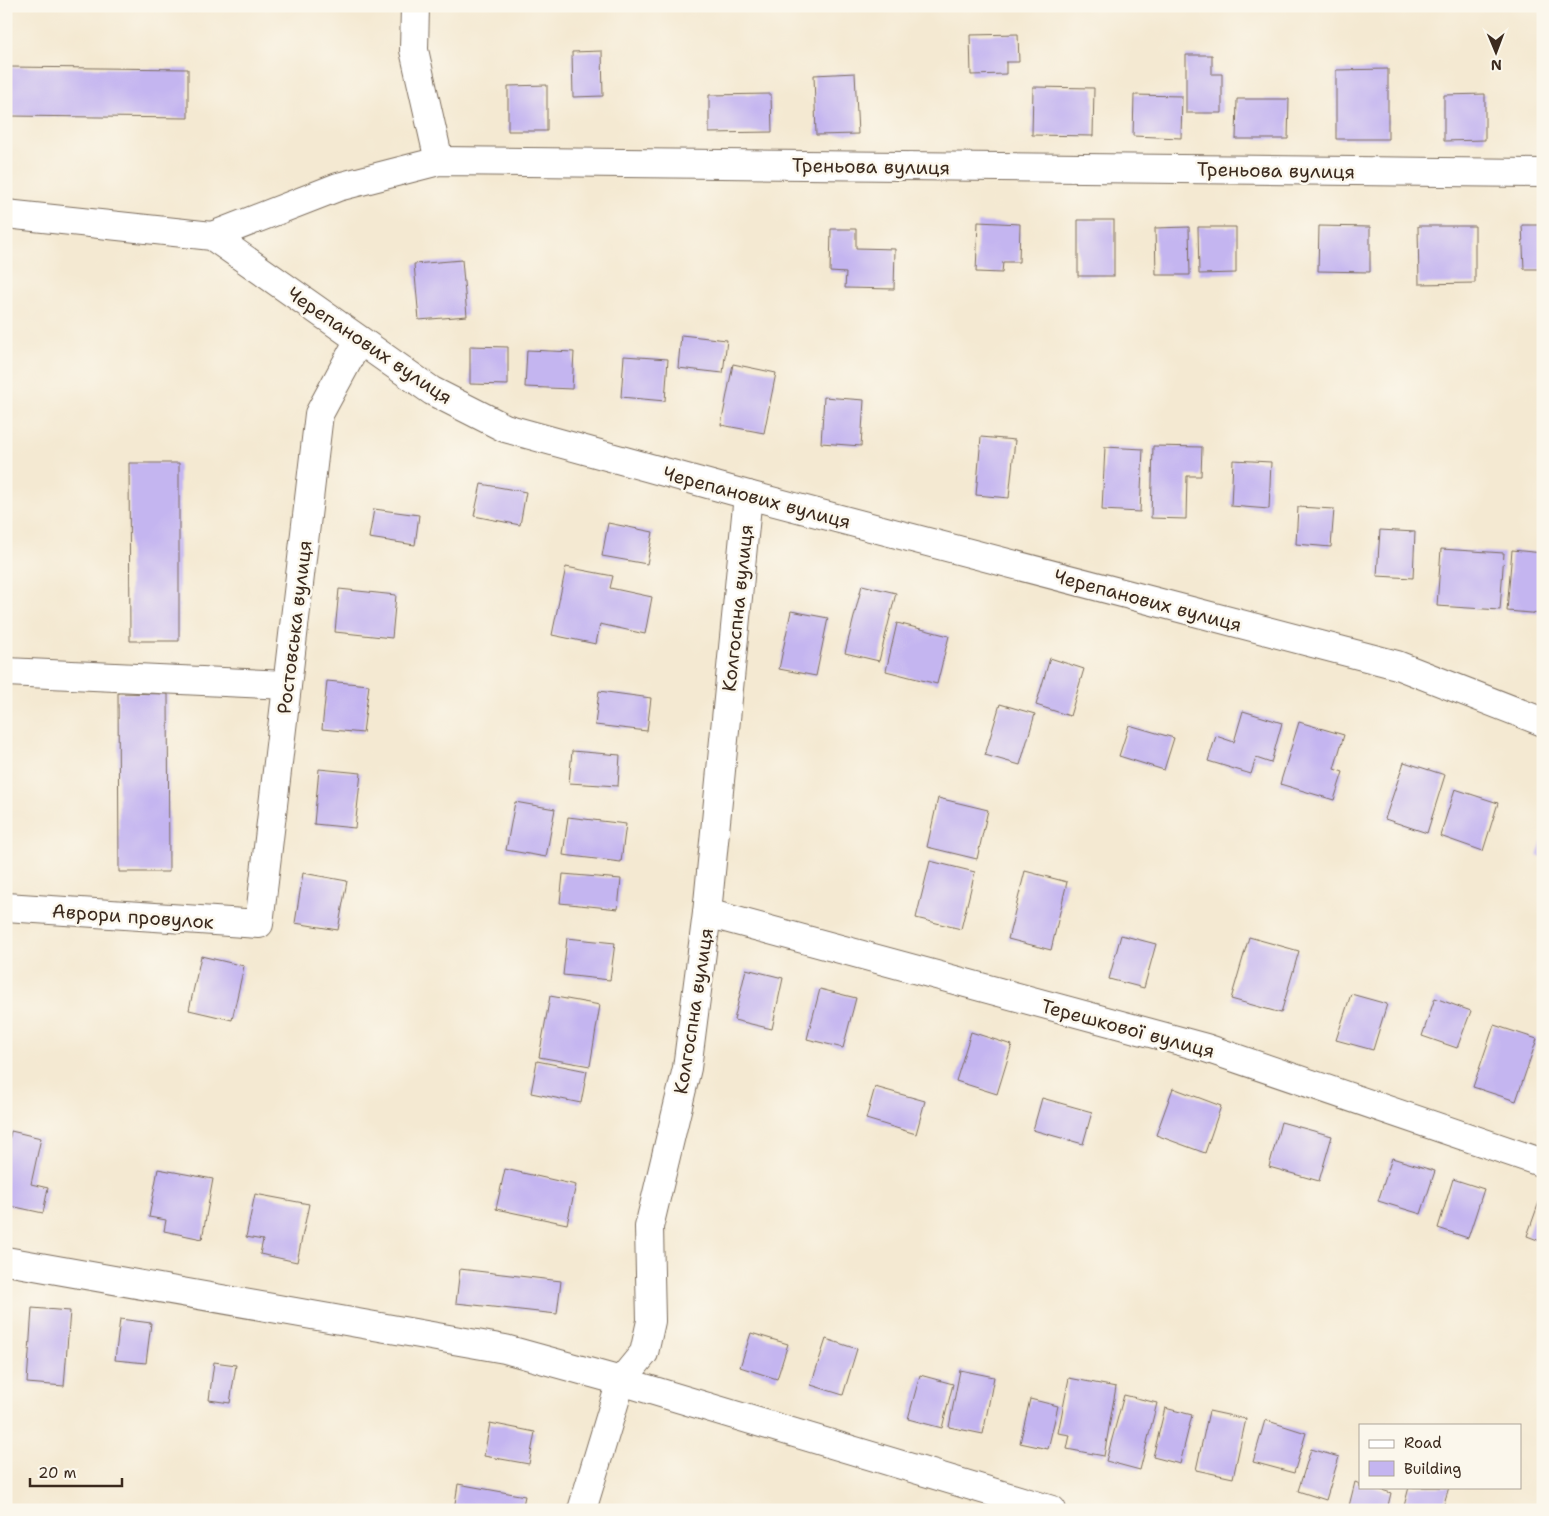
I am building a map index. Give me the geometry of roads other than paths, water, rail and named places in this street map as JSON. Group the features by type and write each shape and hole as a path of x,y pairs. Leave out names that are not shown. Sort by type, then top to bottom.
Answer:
{"street":[{"path":"414,6 414,50 438,161"},
{"name":"Треньова вулиця","path":"212,236 338,187 438,161 1543,173"},
{"name":"Черепанових вулиця","path":"6,214 212,236 432,391 505,428 748,495 1397,665 1543,722"},
{"name":"Ростовська вулиця","path":"259,924 318,414 359,340"},
{"name":"Колгоспна вулиця","path":"582,1510 621,1381 644,1353 652,1321 649,1227 687,1068 707,913 748,495"},
{"path":"6,672 287,685"},
{"name":"Аврори провулок","path":"6,907 259,924"},
{"name":"Терешкової вулиця","path":"707,913 1206,1048 1543,1163"},
{"path":"6,1262 505,1349 621,1381 1052,1510"}]}
